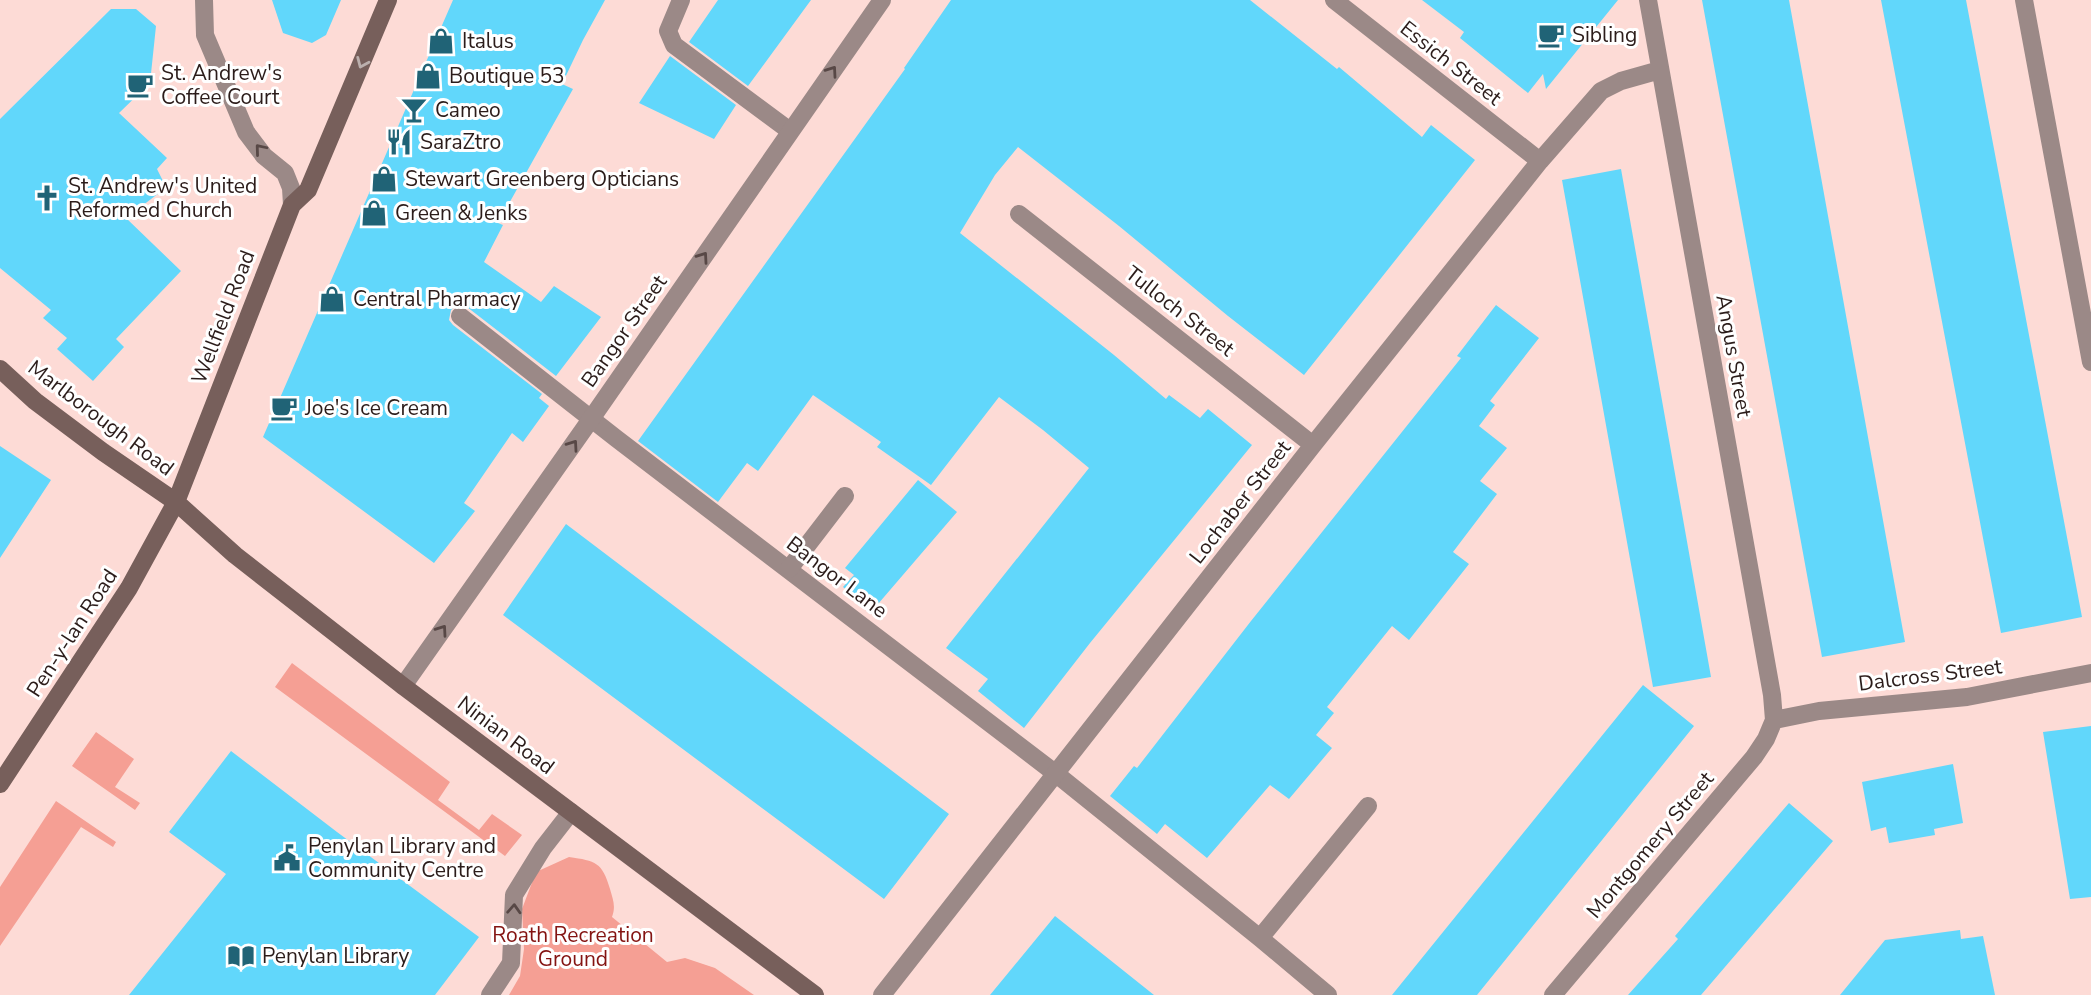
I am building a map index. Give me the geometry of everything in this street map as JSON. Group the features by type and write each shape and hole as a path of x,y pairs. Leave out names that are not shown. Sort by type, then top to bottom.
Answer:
{"street":[{"path":"204,0 205,35 246,132 264,156 285,173 291,188 292,205"},
{"name":"Wellfield Road","path":"176,502 292,205 308,190 388,0"},
{"path":"681,0 668,31 674,45 790,131"},
{"name":"Bangor Street","path":"403,686 592,419 882,0"},
{"name":"Essich Street","path":"1334,0 1540,162"},
{"name":"Angus Street","path":"1648,0 1772,695 1774,720"},
{"path":"2024,0 2091,362"},
{"name":"Lochaber Street","path":"882,995 1313,444 1540,162 1601,91 1620,81 1660,71"},
{"name":"Tulloch Street","path":"1019,214 1313,444"},
{"name":"Bangor Lane","path":"460,316 1055,773 1328,995"},
{"name":"Marlborough Road","path":"0,369 35,401 176,502"},
{"path":"789,569 845,496"},
{"name":"Ninian Road","path":"176,502 235,555 403,686 815,995"},
{"name":"Pen-y-lan Road","path":"0,784 130,588 176,502"},
{"name":"Dalcross Street","path":"1774,720 1819,711 1967,697 2091,673"},
{"name":"Montgomery Street","path":"1553,995 1754,757 1766,740 1774,720"},
{"path":"1260,938 1368,806"},
{"path":"490,995 511,963 514,895 543,848 570,812"}],"green space":[{"path":"292,663 450,782 438,800 479,830 492,814 522,835 505,856 275,687"},
{"path":"96,732 134,759 115,787 140,803 135,810 72,766"},
{"path":"56,801 116,842 113,847 81,827 0,946 0,887"},
{"name":"Roath Recreation Ground","path":"569,857 592,862 601,868 613,900 612,917 667,962 685,958 715,968 754,995 509,995 520,976 524,949 522,909 536,872"}],"building":[{"path":"272,0 341,0 326,35 312,43 283,33"},
{"path":"453,0 605,0 562,84 573,89 498,223 503,225 484,262 541,302 554,286 601,317 556,376 467,307 456,305 451,310 449,320 453,325 542,394 539,398 549,406 523,442 512,433 464,503 475,511 434,563 263,437"},
{"path":"718,0 811,0 748,86 689,42"},
{"path":"951,0 1250,0 1337,69 1339,67 1422,137 1431,125 1475,160 1304,375 1018,147 995,175 960,233 1166,399 1169,395 1200,418 1208,409 1252,445 1024,728 978,691 988,679 946,648 1089,468 999,397 931,485 877,447 881,442 813,395 758,471 747,463 718,502 638,441 905,69"},
{"path":"1422,0 1618,0 1546,89 1543,74 1528,93 1460,38 1464,32"},
{"path":"1702,0 1789,0 1905,642 1822,657"},
{"path":"1881,0 1966,0 2082,617 2001,633"},
{"name":"St. Andrew's United Reformed Church","path":"111,9 136,9 156,26 150,83 119,113 167,158 157,169 163,181 159,193 126,218 181,271 116,339 124,347 93,381 57,349 67,338 43,318 51,310 0,268 0,119"},
{"path":"670,56 736,105 714,139 639,103"},
{"path":"1621,169 1711,677 1653,687 1562,180"},
{"path":"1496,305 1539,338 1490,401 1495,405 1479,426 1507,448 1480,481 1497,494 1453,552 1469,564 1409,640 1392,626 1327,707 1334,713 1316,735 1332,748 1289,799 1270,785 1207,858 1165,824 1157,834 1110,796 1134,766 1137,768 1461,358 1457,356"},
{"path":"0,446 51,480 0,558"},
{"path":"918,480 957,512 872,611 843,587 854,575 845,568"},
{"path":"566,524 949,814 884,899 503,615"},
{"path":"1643,685 1694,726 1477,995 1392,995"},
{"path":"2091,726 2091,897 2070,899 2043,732"},
{"name":"Penylan Library and Community Centre","path":"231,751 479,937 435,995 129,995 226,874 169,832"},
{"path":"1953,764 1963,823 1934,829 1935,835 1889,843 1886,827 1871,831 1862,782"},
{"path":"1789,803 1833,841 1701,995 1628,995 1678,939 1675,936"},
{"path":"1055,916 1154,995 990,995"},
{"path":"1960,930 1961,939 1983,936 1995,995 1840,995 1885,940"}],"place":[{"name":"Sibling","path":"1551,35"},
{"name":"Italus","path":"441,41"},
{"name":"Boutique 53","path":"428,76"},
{"name":"St. Andrew's Coffee Court","path":"140,85"},
{"name":"Cameo","path":"414,110"},
{"name":"SaraZtro","path":"399,142"},
{"name":"Stewart Greenberg Opticians","path":"384,179"},
{"name":"St. Andrew's United Reformed Church","path":"47,198"},
{"name":"Green & Jenks","path":"374,213"},
{"name":"Central Pharmacy","path":"332,299"},
{"name":"Joe's Ice Cream","path":"284,408"},
{"name":"Penylan Library and Community Centre","path":"287,858"},
{"name":"Penylan Library","path":"241,956"}]}
